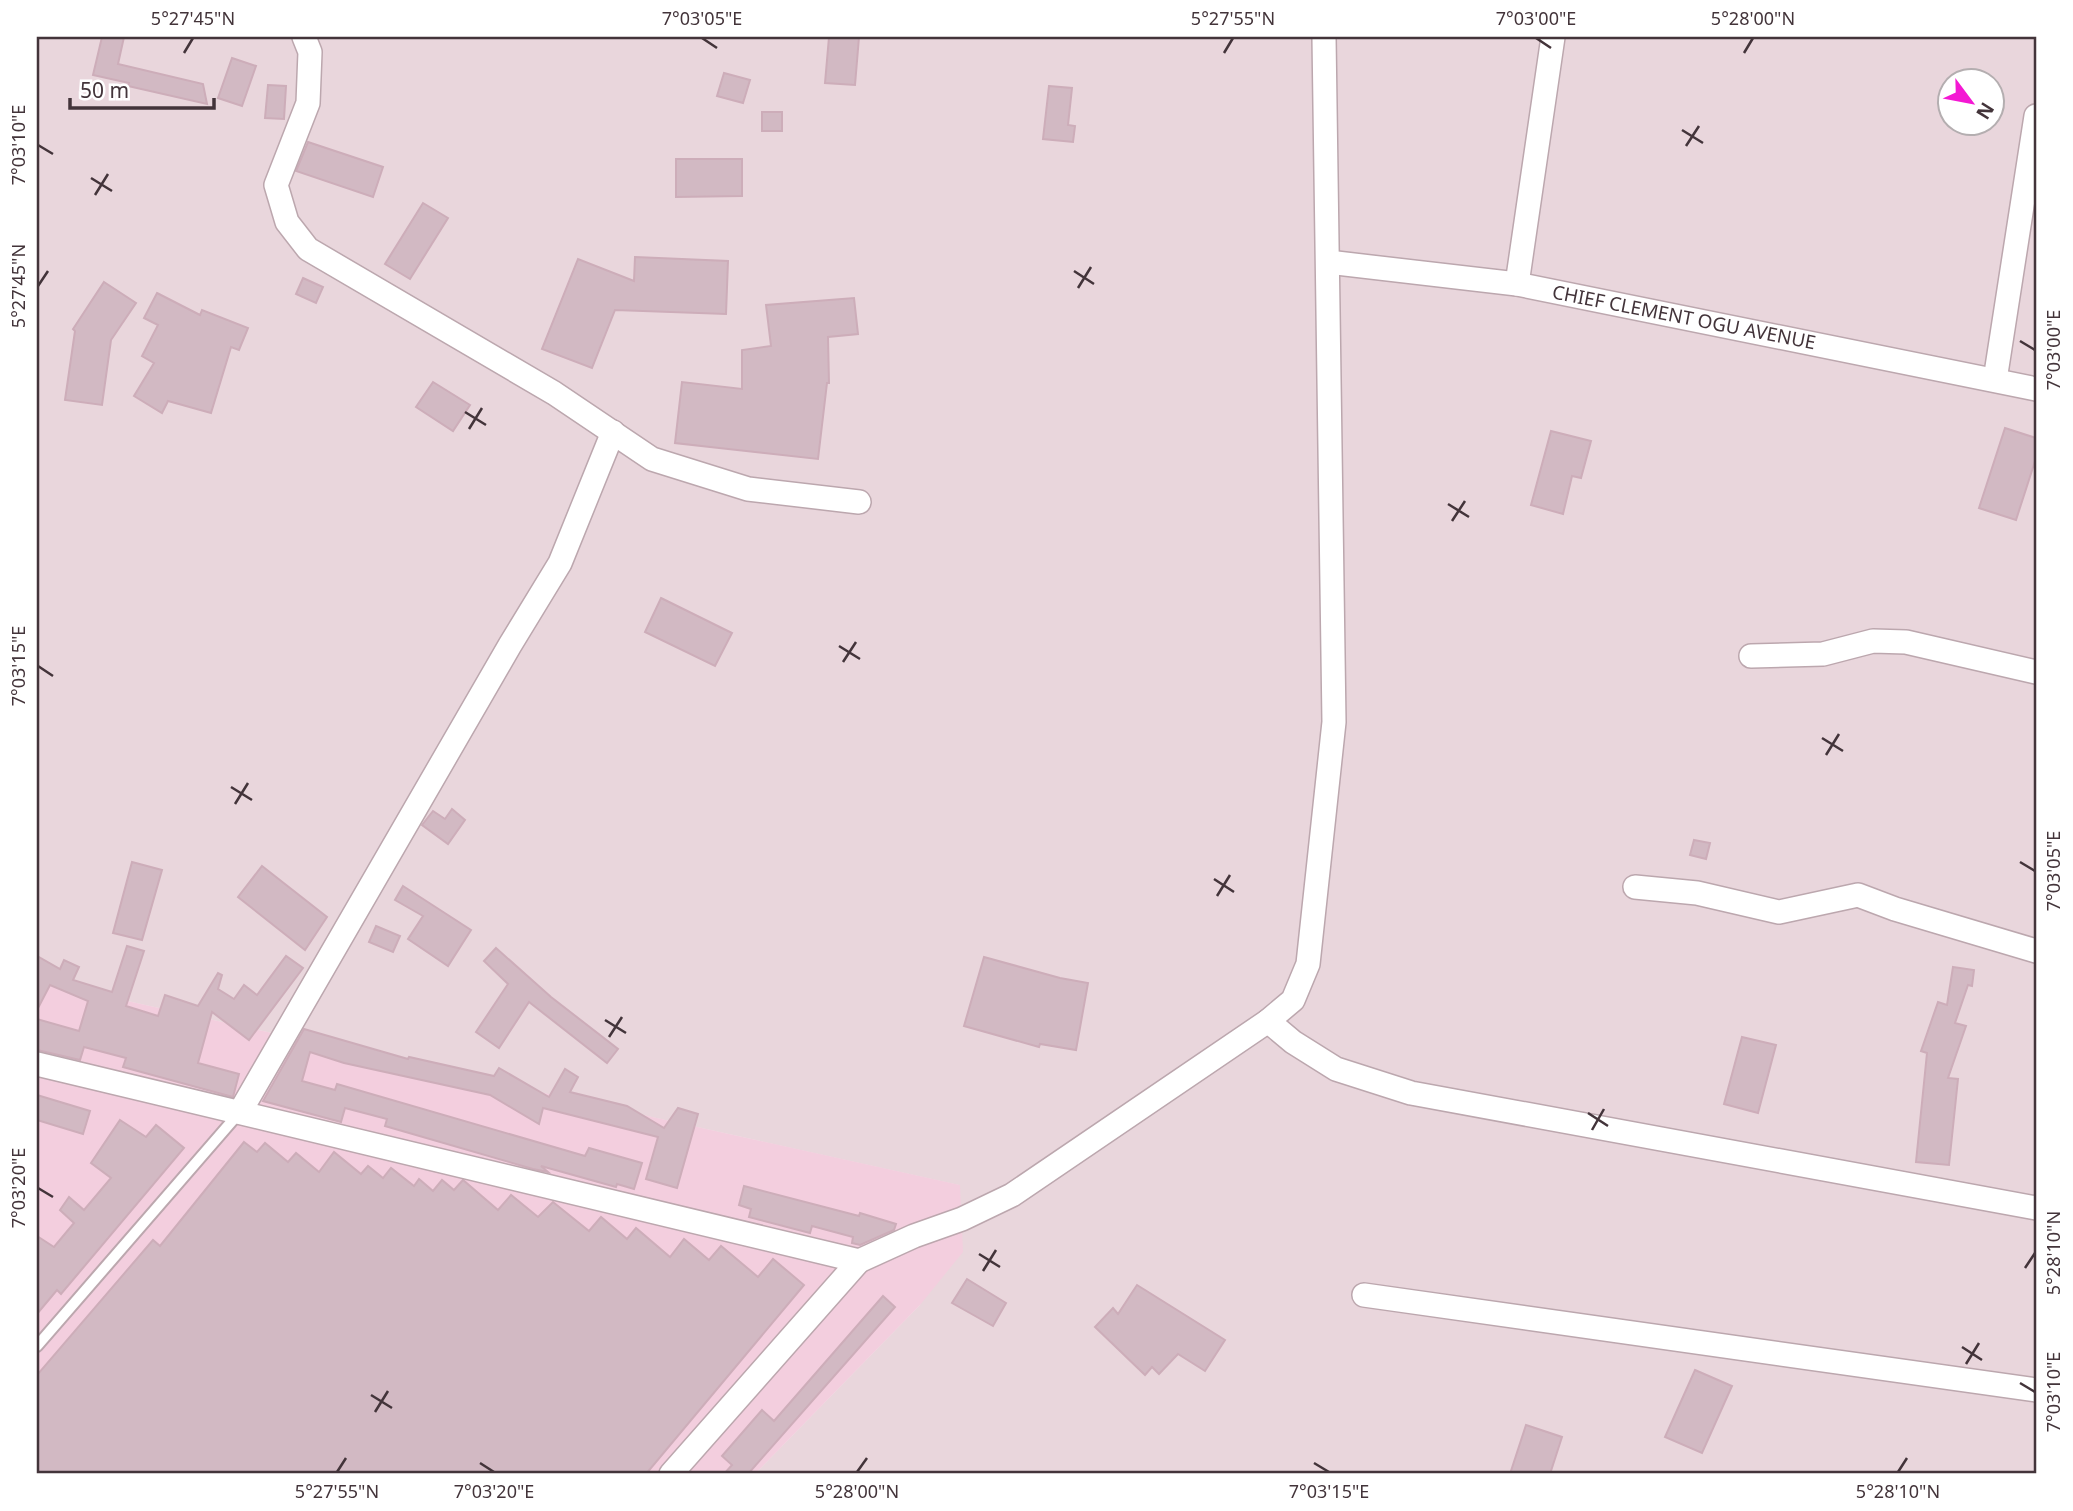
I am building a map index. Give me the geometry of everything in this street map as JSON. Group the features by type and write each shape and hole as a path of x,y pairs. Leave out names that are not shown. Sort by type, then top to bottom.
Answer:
{"street":[{"path":"304,37 310,52 308,103 276,185 287,222 308,249 554,393 652,459 748,489 859,502"},
{"path":"671,1474 859,1261 914,1236 962,1219 1012,1195 1268,1021 1293,1000 1308,964 1334,722 1324,37"},
{"path":"1517,284 1553,37"},
{"path":"1995,380 2036,116"},
{"name":"CHIEF CLEMENT OGU AVENUE","path":"1328,262 1517,284 2036,389"},
{"path":"240,1112 560,562 613,432"},
{"path":"1751,656 1822,654 1873,641 1906,642 2036,672"},
{"path":"1635,887 1697,893 1779,912 1858,895 1895,909 2036,951"},
{"path":"1268,1021 1293,1042 1336,1069 1411,1093 2036,1208"},
{"path":"37,1064 859,1261"},
{"path":"1364,1295 2036,1390"}],"lane":[{"path":"37,1346 240,1112"}],"shaded area":[{"path":"37,37 2036,37 2036,1474 755,1474 920,1305 959,1185 37,981"},
{"path":"37,981 960,1185 963,1252 920,1305 755,1474 37,1474"}],"building":[{"path":"102,37 124,37 118,64 203,84 207,104 93,75"},
{"path":"829,37 859,37 855,85 825,83"},
{"path":"232,58 256,66 242,106 218,98"},
{"path":"724,73 750,80 743,103 717,96"},
{"path":"268,85 286,86 284,119 265,118"},
{"path":"1049,86 1072,88 1068,125 1075,126 1073,142 1043,139"},
{"path":"762,112 782,112 782,131 762,131"},
{"path":"308,142 383,167 373,197 296,171"},
{"path":"676,159 742,159 742,196 676,197"},
{"path":"423,203 448,218 410,279 385,264"},
{"path":"635,257 728,261 726,314 615,310 592,368 542,349 578,259 634,281"},
{"path":"303,278 323,287 316,303 296,294"},
{"path":"104,282 136,303 111,340 102,405 65,400 75,331 73,329"},
{"path":"157,293 200,315 202,310 248,328 239,350 231,347 211,413 168,401 162,413 134,396 154,363 142,356 158,325 144,318"},
{"path":"854,298 858,334 828,337 829,383 818,459 675,443 682,382 742,389 742,350 771,346 766,305"},
{"path":"433,382 470,405 453,431 416,407"},
{"path":"2005,428 2036,438 2036,458 2016,520 1979,508"},
{"path":"1551,431 1591,441 1581,478 1572,476 1563,514 1531,505"},
{"path":"661,598 732,633 715,666 645,632"},
{"path":"452,809 465,820 448,844 422,825 433,811 445,819"},
{"path":"1694,840 1710,843 1706,859 1690,855"},
{"path":"132,862 162,870 142,940 113,933"},
{"path":"262,866 327,917 305,950 238,897"},
{"path":"403,886 471,930 448,966 408,939 423,916 395,900"},
{"path":"376,926 400,936 393,952 369,942"},
{"path":"127,946 144,951 126,1006 158,1016 165,995 198,1006 218,973 222,975 218,989 234,999 244,985 257,995 286,956 303,968 249,1040 212,1012 198,1063 239,1074 233,1097 123,1067 126,1058 84,1047 80,1060 37,1050 37,1019 79,1031 88,1001 50,985 37,1010 37,956 60,969 64,960 79,967 73,980 112,992"},
{"path":"496,948 551,997 618,1049 607,1063 529,1002 499,1048 476,1032 508,984 484,961"},
{"path":"984,957 1088,983 1076,1050 1040,1044 1039,1047 964,1026"},
{"path":"1953,967 1974,970 1972,986 1968,985 1955,1023 1966,1026 1948,1078 1958,1079 1949,1165 1916,1162 1927,1053 1921,1051 1938,1002 1947,1005"},
{"path":"304,1029 408,1059 409,1057 494,1076 499,1068 549,1097 565,1069 578,1077 570,1092 627,1106 664,1128 678,1108 698,1114 677,1188 646,1179 658,1137 543,1108 539,1124 490,1095 344,1063 310,1052 302,1081 335,1090 337,1084 585,1156 589,1148 642,1163 634,1189 617,1184 616,1187 541,1166 548,1172 533,1169 385,1126 387,1119 345,1108 341,1122 263,1101"},
{"path":"1742,1037 1776,1045 1758,1113 1724,1104"},
{"path":"37,1095 90,1111 83,1134 37,1120"},
{"path":"120,1120 146,1137 156,1125 184,1148 61,1294 57,1290 37,1314 37,1236 54,1247 74,1223 60,1210 69,1197 84,1210 111,1178 91,1163"},
{"path":"244,1142 257,1152 265,1143 288,1162 296,1153 319,1172 334,1152 361,1174 368,1166 383,1178 391,1168 414,1186 419,1179 433,1191 442,1180 454,1190 463,1180 498,1210 511,1195 538,1217 553,1202 589,1231 601,1217 627,1239 636,1228 670,1257 684,1239 709,1260 721,1246 758,1277 773,1259 804,1285 646,1474 37,1474 37,1375 153,1240 160,1246"},
{"path":"744,1186 896,1224 894,1230 860,1245 852,1243 853,1237 812,1226 810,1233 749,1217 751,1209 739,1205"},
{"path":"967,1279 1006,1303 993,1326 952,1303"},
{"path":"1137,1285 1225,1340 1205,1371 1178,1354 1159,1374 1152,1367 1145,1375 1095,1327 1113,1308 1118,1314"},
{"path":"883,1296 895,1307 748,1474 724,1474 732,1465 722,1456 762,1410 774,1421"},
{"path":"1695,1370 1732,1386 1702,1453 1665,1437"},
{"path":"1526,1425 1562,1437 1550,1474 1510,1474"}]}
